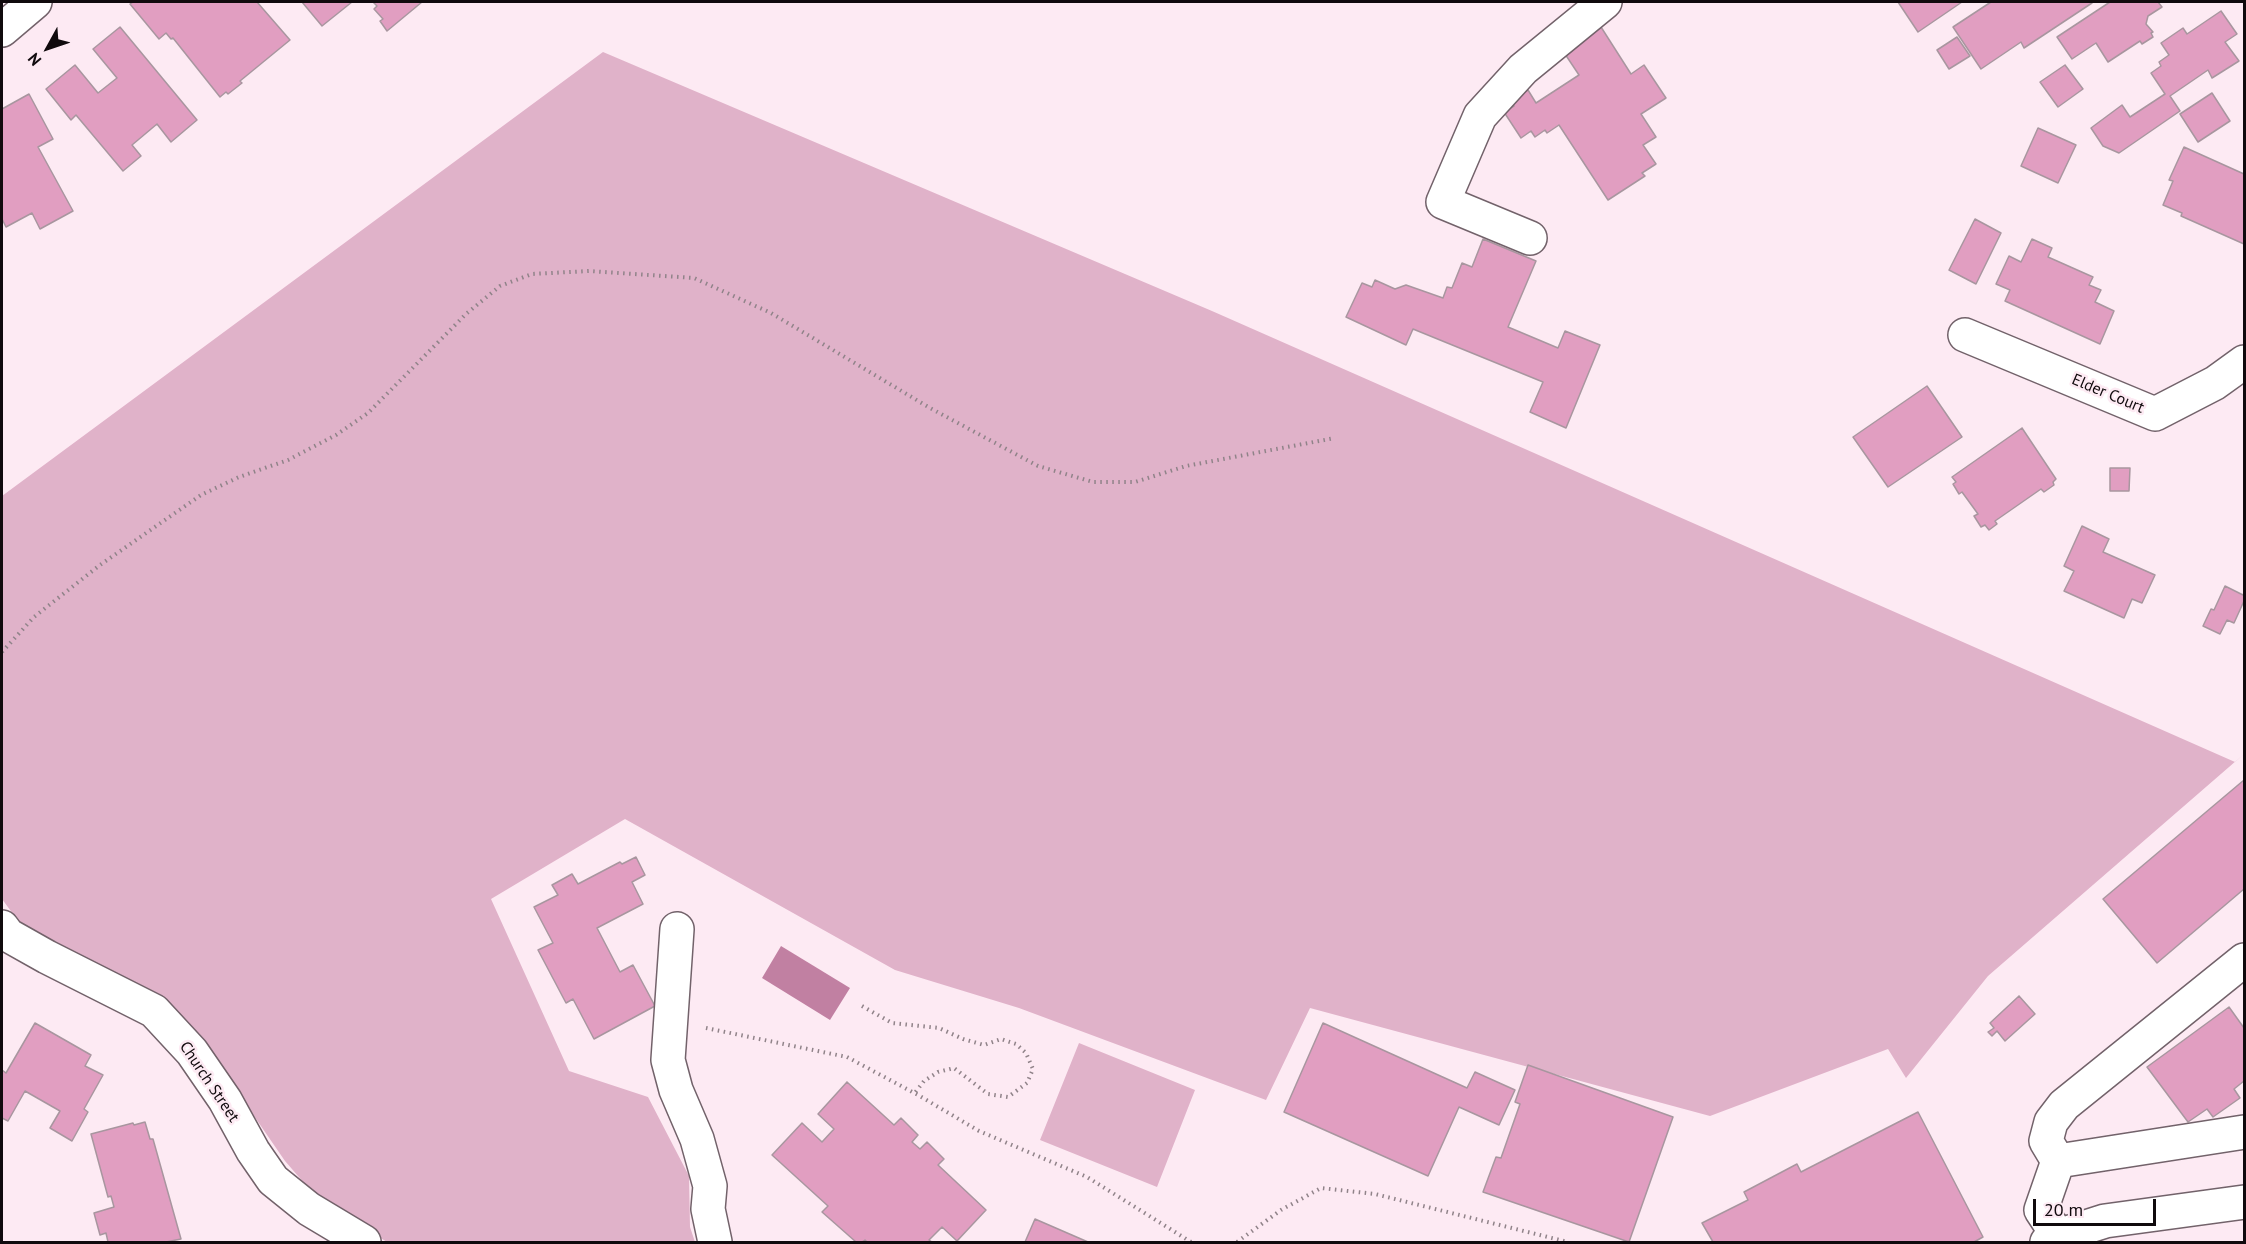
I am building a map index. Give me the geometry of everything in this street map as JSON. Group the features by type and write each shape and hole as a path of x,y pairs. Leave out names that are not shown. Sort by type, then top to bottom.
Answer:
{"street":[{"path":"2,30 36,2"},
{"path":"1530,238 1443,202 1480,116 1523,69 1605,2"},
{"name":"Elder Court","path":"1965,335 2155,414 2215,383 2244,362"},
{"name":"Church Street","path":"2,927 8,935 47,957 154,1011 192,1052 225,1100 253,1151 273,1180 309,1209 364,1242"},
{"path":"677,929 668,1060 676,1090 697,1139 710,1186 708,1209 715,1242"},
{"path":"2058,1161 2046,1141 2051,1122 2064,1106 2244,960"},
{"path":"2058,1161 2244,1132"},
{"path":"2058,1161 2041,1210 2056,1240 2105,1221 2244,1202"}],"path":[{"path":"2,652 34,617 100,565 201,495 239,477 288,460 336,435 368,413 466,314 500,286 532,274 589,271 694,278 771,313 930,408 1038,466 1093,482 1135,482 1186,466 1335,438"},
{"path":"862,1006 892,1023 939,1028 963,1039 984,1045 1001,1040 1016,1044 1026,1053 1033,1069 1028,1083 1008,1097 988,1094 954,1068 938,1072 924,1081 914,1094"},
{"path":"671,1020 846,1057 979,1131 1087,1177 1191,1242"},
{"path":"1237,1242 1281,1210 1321,1188 1375,1194 1568,1242"}],"shaded area":[{"path":"603,52 1212,311 2235,762 1988,976 1906,1078 1888,1049 1710,1116 1310,1008 1266,1100 1019,1008 895,970 625,819 491,899 569,1071 648,1097 689,1176 690,1227 695,1242 387,1242 318,1199 285,1161 199,1036 24,929 2,899 2,496"},
{"path":"781,946 850,988 830,1020 762,978"},
{"path":"1079,1043 1195,1090 1157,1187 1040,1140"}],"building":[{"path":"133,2 257,2 290,40 240,81 242,83 220,97 173,38 171,39 166,33 159,39 130,4"},
{"path":"302,2 352,2 322,26"},
{"path":"373,2 422,2 387,31 380,21 383,19 374,9 377,6"},
{"path":"1898,2 1962,2 1918,32"},
{"path":"1991,2 2092,3 2024,48 2021,42 1981,69 1953,27"},
{"path":"2110,2 2158,2 2162,7 2148,16 2146,24 2153,32 2151,33 2153,37 2142,44 2140,41 2108,62 2096,43 2072,59 2057,37"},
{"path":"2221,11 2237,34 2225,42 2239,61 2212,78 2208,70 2170,96 2180,111 2119,153 2103,146 2091,128 2122,105 2130,117 2165,94 2151,73 2161,66 2159,62 2169,55 2161,43 2183,28 2187,34"},
{"path":"120,27 197,120 171,142 157,124 132,145 141,156 123,171 76,115 71,120 46,89 75,65 98,93 117,78 93,49"},
{"path":"1601,27 1631,74 1644,65 1666,98 1641,114 1656,137 1643,145 1656,164 1642,173 1645,176 1608,200 1559,125 1547,133 1545,130 1535,137 1531,131 1521,138 1504,112 1514,106 1511,102 1528,90 1536,103 1579,75 1563,51"},
{"path":"1957,37 1970,56 1949,69 1937,50"},
{"path":"2065,65 2083,89 2058,107 2040,82"},
{"path":"2212,93 2230,121 2198,142 2180,114"},
{"path":"29,94 53,139 38,147 73,211 40,229 32,213 6,227 2,219 2,109"},
{"path":"2038,128 2076,145 2058,183 2021,166"},
{"path":"2184,147 2244,174 2244,244 2181,216 2182,213 2163,205 2173,181 2169,180"},
{"path":"1975,219 2001,233 1976,284 1949,270"},
{"path":"1483,239 1536,261 1508,327 1558,348 1565,331 1600,345 1566,428 1530,412 1543,382 1413,329 1406,345 1346,317 1362,283 1372,287 1375,280 1395,289 1406,285 1443,298 1447,287 1452,288 1462,263 1472,267"},
{"path":"2032,239 2052,248 2048,257 2093,277 2089,285 2101,290 2095,302 2114,311 2100,344 2005,301 2010,290 1996,284 2009,256 2021,262"},
{"path":"1927,386 1962,437 1888,487 1853,437"},
{"path":"2022,428 2056,479 2053,482 2054,485 2044,492 2041,489 1995,521 1997,524 1989,530 1985,525 1981,527 1974,516 1978,514 1962,492 1959,494 1952,477"},
{"path":"2110,468 2130,468 2129,491 2110,491"},
{"path":"2082,526 2109,539 2103,552 2155,575 2142,603 2132,599 2124,618 2064,591 2074,571 2064,566"},
{"path":"2225,586 2243,595 2244,593 2244,601 2234,623 2227,620 2220,634 2203,626 2211,609 2214,610"},
{"path":"2244,780 2244,889 2157,963 2103,899"},
{"path":"636,857 645,875 632,882 643,904 597,928 620,972 633,965 655,1006 594,1039 573,999 566,1003 538,950 553,943 534,907 558,895 552,885 572,874 578,884 620,862 622,864"},
{"path":"2019,996 2035,1014 2005,1041 1997,1031 1992,1036 1988,1032 1994,1028 1990,1023"},
{"path":"2229,1007 2244,1028 2244,1081 2234,1089 2240,1098 2213,1117 2207,1109 2188,1122 2147,1067"},
{"path":"35,1023 91,1055 85,1066 103,1075 84,1109 88,1112 72,1141 50,1128 60,1111 25,1091 8,1121 2,1118 2,1070 6,1073"},
{"path":"1323,1023 1467,1088 1475,1072 1515,1090 1499,1125 1459,1107 1428,1176 1284,1112"},
{"path":"1528,1065 1673,1117 1629,1242 1483,1192 1496,1157 1501,1158 1520,1104 1515,1102"},
{"path":"847,1082 894,1125 901,1118 918,1135 912,1142 920,1149 927,1142 944,1159 938,1165 986,1210 957,1241 942,1227 929,1240 932,1242 867,1242 865,1240 856,1242 822,1212 828,1206 772,1155 802,1123 822,1142 834,1129 818,1114"},
{"path":"1918,1112 1983,1237 1974,1242 1713,1242 1702,1223 1748,1200 1744,1192 1797,1164 1801,1172"},
{"path":"145,1122 150,1139 153,1139 181,1239 166,1242 108,1242 106,1233 100,1235 94,1213 114,1207 111,1196 108,1197 91,1134"},
{"path":"1035,1219 1088,1242 1025,1242"}]}
